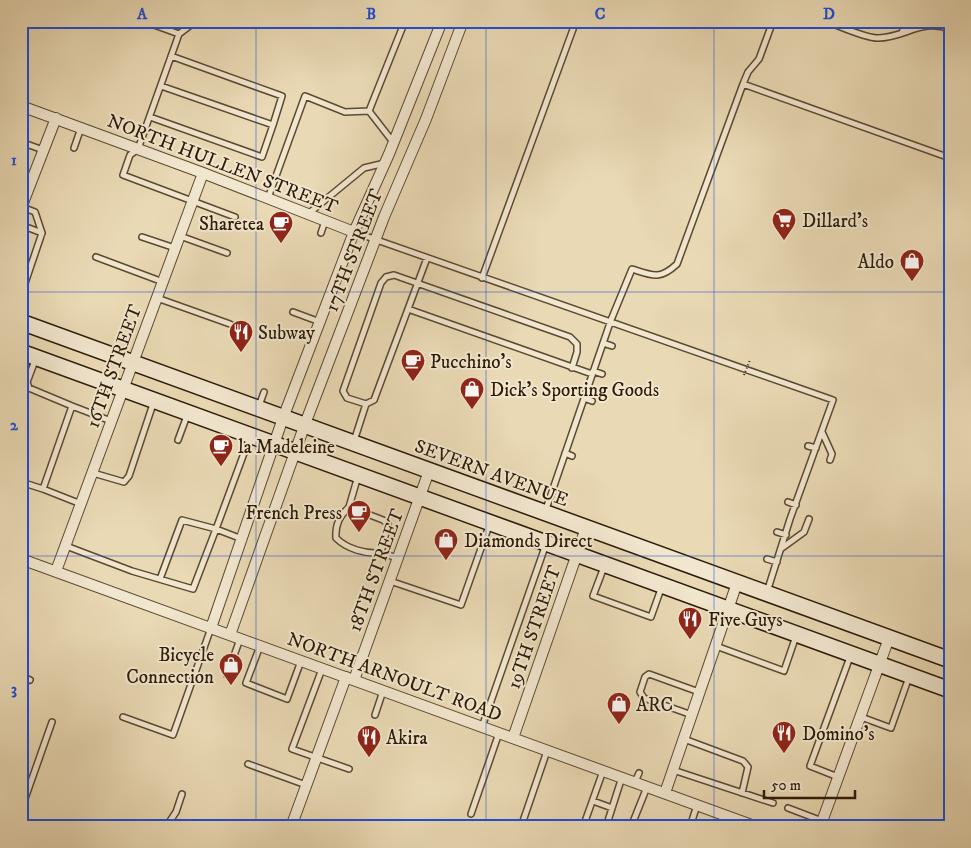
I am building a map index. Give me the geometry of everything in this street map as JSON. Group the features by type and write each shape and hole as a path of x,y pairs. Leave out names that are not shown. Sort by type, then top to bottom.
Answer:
{"street":[{"name":"17TH STREET","path":"211,628 276,445 283,418 354,232 394,143 442,21"},
{"name":"17TH STREET","path":"230,635 305,424 463,21"},
{"name":"NORTH HULLEN STREET","path":"21,106 203,173 354,232"},
{"path":"21,207 56,118"},
{"name":"16TH STREET","path":"56,571 203,173"},
{"name":"SEVERN AVENUE","path":"21,322 950,660"},
{"path":"21,352 950,690"},
{"name":"18TH STREET","path":"291,827 390,581 429,471"},
{"name":"19TH STREET","path":"513,738 586,528"},
{"name":"NORTH ARNOULT ROAD","path":"22,562 56,571 622,778 637,778 647,787 697,805 734,823 757,827"},
{"path":"665,793 737,583"},
{"path":"821,824 889,638"}],"lane":[{"path":"143,21 179,34"},
{"path":"196,21 179,34 138,149 130,155 123,175 235,217"},
{"path":"369,111 405,21"},
{"path":"482,278 576,21"},
{"path":"544,512 611,320 632,269 652,275 665,275 677,264 743,84 748,72 759,59 773,21"},
{"path":"826,21 877,38 902,33 923,25 941,26 950,29"},
{"path":"902,33 906,21"},
{"path":"150,117 262,157 282,96 171,56"},
{"path":"743,84 950,158"},
{"path":"161,86 273,125"},
{"path":"268,198 305,96 344,112 369,111"},
{"path":"369,111 394,143"},
{"path":"74,148 81,127"},
{"path":"21,142 43,150"},
{"path":"308,214 364,168 385,163"},
{"path":"21,207 35,212 42,233 21,294"},
{"path":"321,233 325,221"},
{"path":"21,225 42,233"},
{"name":"NORTH HULLEN STREET","path":"354,232 598,319 611,320 834,400 826,420"},
{"path":"180,236 227,253"},
{"path":"142,237 176,248"},
{"path":"96,257 163,282"},
{"path":"427,258 417,283 374,400 366,404 347,398 343,391 381,283 386,277 394,275 417,283 570,337 577,344 577,352 572,368"},
{"path":"157,298 230,324"},
{"path":"408,309 572,368 602,374"},
{"path":"293,312 320,322"},
{"path":"604,343 612,346"},
{"path":"36,358 28,382 29,388 112,421"},
{"path":"258,409 264,392"},
{"path":"584,398 592,401"},
{"path":"92,473 124,482 129,476 154,401"},
{"path":"353,442 366,404"},
{"path":"43,489 72,406"},
{"path":"178,440 188,413"},
{"path":"767,593 826,420 818,418"},
{"path":"574,426 582,429"},
{"path":"822,432 832,454 830,460"},
{"path":"65,546 193,589 250,436"},
{"path":"808,446 816,448"},
{"path":"565,453 572,456"},
{"path":"798,474 806,477"},
{"path":"358,475 349,506 341,516 336,530 336,538 341,543 368,554 381,553 398,558"},
{"path":"21,482 81,504"},
{"path":"555,482 562,485"},
{"path":"788,502 796,505"},
{"path":"349,506 383,520 388,524 381,553"},
{"path":"782,548 804,532 809,519"},
{"path":"160,579 182,520 216,529 242,539"},
{"path":"390,581 461,605 490,523"},
{"path":"777,532 786,535"},
{"path":"482,727 546,543"},
{"path":"767,559 777,562"},
{"path":"604,564 593,596 651,617 662,586"},
{"path":"123,717 173,736 211,628"},
{"path":"716,646 784,671 796,634"},
{"path":"227,675 240,639"},
{"path":"260,646 246,683 288,699 302,661"},
{"path":"838,777 810,766 851,654"},
{"path":"322,668 292,749 349,769"},
{"path":"692,715 642,697 639,694 642,685 645,677 651,674 700,692"},
{"path":"860,717 890,728 910,675"},
{"path":"21,676 30,680"},
{"path":"375,715 384,691"},
{"path":"21,810 52,722"},
{"path":"471,814 499,733"},
{"path":"684,739 743,761 748,767 748,775 742,793"},
{"path":"521,827 548,750"},
{"path":"248,764 307,785"},
{"path":"673,770 773,804"},
{"path":"584,827 604,771"},
{"path":"606,827 622,778"},
{"path":"631,827 647,787"},
{"path":"166,827 176,812 182,794"},
{"path":"593,801 612,808"},
{"path":"690,827 697,805"},
{"path":"788,808 821,824 838,827"}],"path":[{"path":"744,375 750,360"}],"place":[{"name":"Dillard's","path":"784,241"},
{"name":"Sharetea","path":"281,244"},
{"name":"Aldo","path":"912,282"},
{"name":"Subway","path":"241,353"},
{"name":"Pucchino's","path":"413,382"},
{"name":"Dick's Sporting Goods","path":"472,410"},
{"name":"la Madeleine","path":"221,467"},
{"name":"French Press","path":"359,533"},
{"name":"Diamonds Direct","path":"446,561"},
{"name":"Five Guys","path":"690,640"},
{"name":"Bicycle Connection","path":"231,686"},
{"name":"ARC","path":"619,725"},
{"name":"Domino's","path":"784,754"},
{"name":"Akira","path":"369,758"}]}
